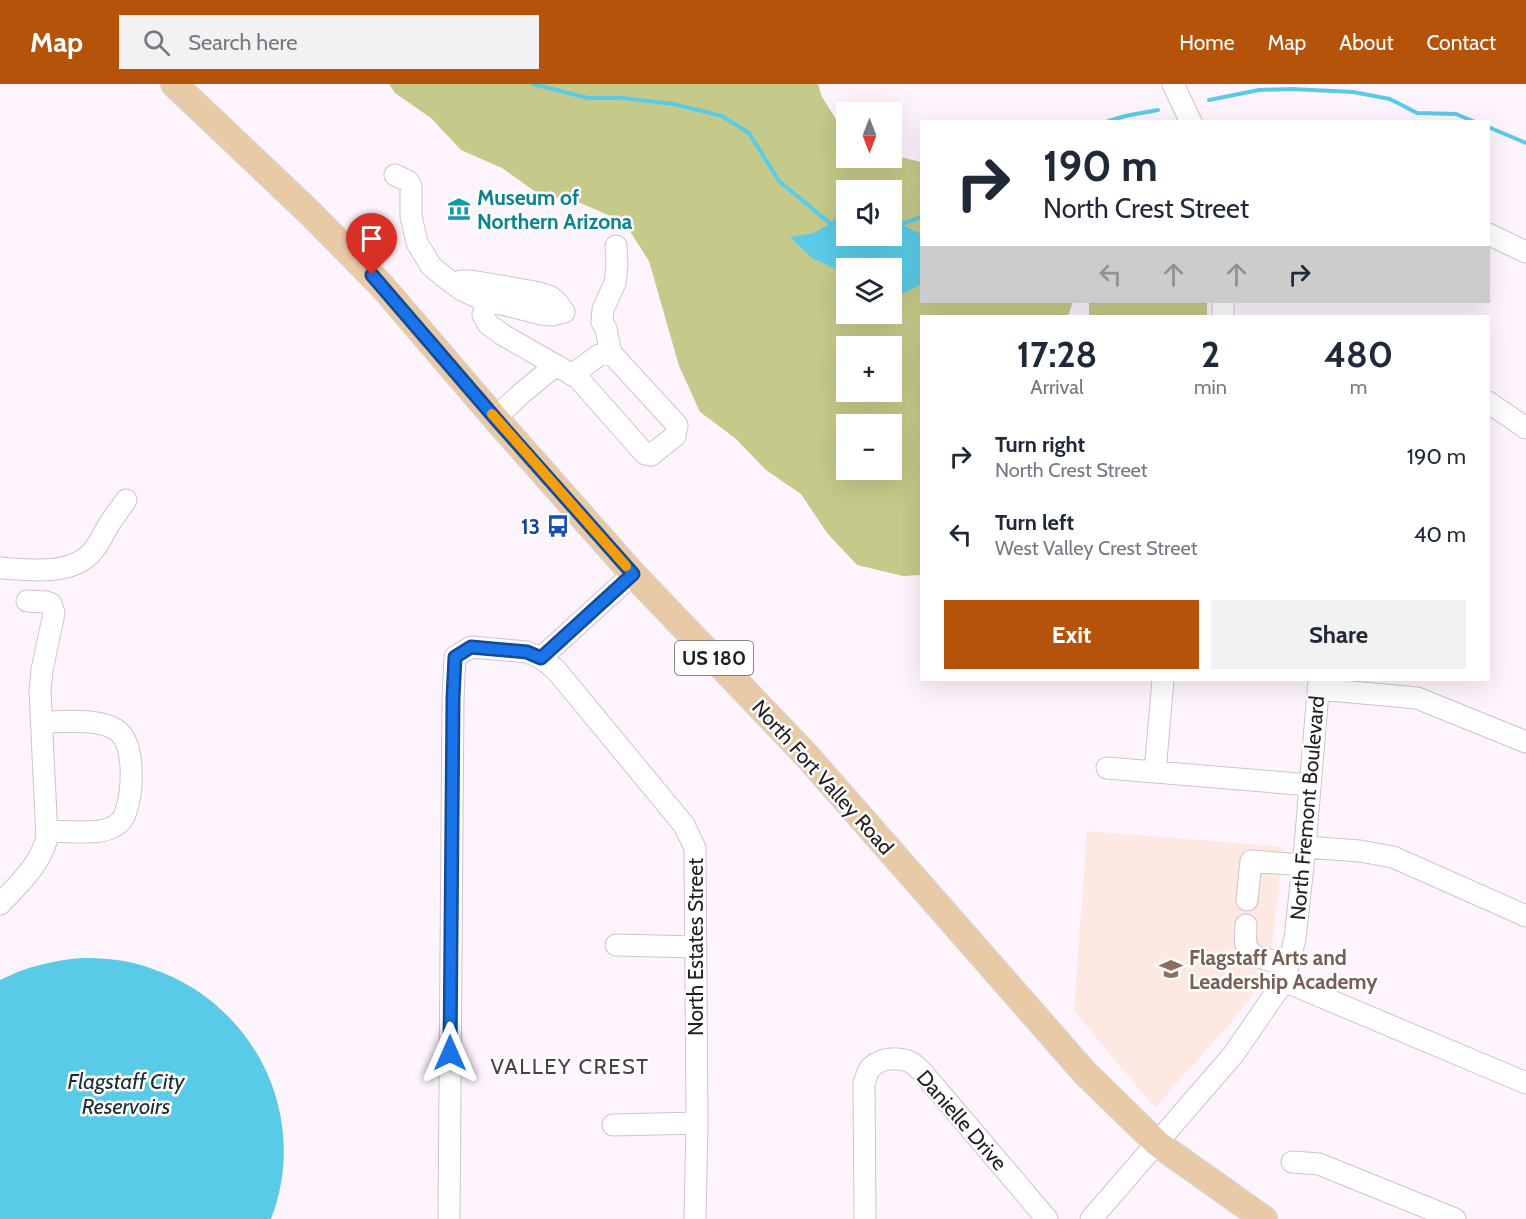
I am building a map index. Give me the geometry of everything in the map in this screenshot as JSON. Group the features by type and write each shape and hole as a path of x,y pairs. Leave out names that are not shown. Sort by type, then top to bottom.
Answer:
{"main road":[{"name":"North Fort Valley Road","path":"174,84 372,275 633,574 807,756 1085,1073 1158,1144 1264,1219"}],"street":[{"path":"1173,84 1190,120"},
{"path":"395,175 408,181 411,186 411,216 417,243 431,266 454,283 471,281 492,293 483,315 488,324 578,378 645,454 651,455 675,436 677,425 610,353 606,329 602,322 603,309 615,283 616,246"},
{"path":"1490,235 1526,252"},
{"path":"495,418 522,393 564,370 599,355 610,353"},
{"path":"1490,403 1526,428"},
{"path":"0,568 58,568 84,560 94,550 126,500"},
{"path":"449,1219 455,657 471,647 527,652 541,658 633,574"},
{"path":"0,904 29,873 44,849 47,838 40,691 54,613 51,604 27,601"},
{"name":"North Estates Street","path":"541,658 556,670 684,825 694,848 697,1123 695,1219"},
{"path":"1155,772 1163,681"},
{"path":"1319,684 1417,698 1525,740"},
{"name":"North Fremont Boulevard","path":"1091,1219 1233,1055 1286,973 1295,939 1319,684"},
{"path":"42,722 92,722 116,729 128,744 131,756 130,794 126,813 121,821 112,828 100,832 47,831"},
{"path":"1107,768 1310,785"},
{"path":"1247,900 1251,861 1360,851 1393,857 1526,916"},
{"path":"1246,925 1245,942 1248,951 1286,973 1526,1083"},
{"path":"616,945 694,947"},
{"name":"Danielle Drive","path":"865,1219 864,1083 869,1069 886,1059 910,1062 923,1073 1047,1219"},
{"path":"613,1125 697,1123"},
{"path":"1292,1162 1318,1164 1455,1219"}],"shaded area":[{"name":"Flagstaff Arts and Leadership Academy","path":"1087,831 1284,847 1271,952 1260,985 1232,1021 1155,1108 1074,1011"}],"green space":[{"path":"389,84 818,84 822,97 836,119 836,168 902,168 902,158 920,162 920,303 1073,303 1068,315 920,315 920,575 903,576 857,565 827,533 801,494 766,470 735,438 700,412 679,366 649,261 624,222 583,204 537,193 502,168 461,150 431,118 395,93"},
{"path":"1089,303 1207,303 1207,315 1089,315"}],"water":[{"path":"836,217 836,246 902,246 902,225 920,234 920,285 902,294 902,258 836,258 836,269 812,258 790,237 825,227"},
{"name":"Flagstaff City Reservoirs","path":"82,958 133,963 187,984 218,1007 245,1035 264,1068 278,1103 284,1141 282,1180 271,1219 0,1219 0,980 40,965"}],"waterway":[{"path":"533,84 588,98 622,98 674,104 722,116 749,133 779,181 834,225"},
{"path":"1209,100 1259,90 1353,92 1390,99 1417,113 1456,114 1470,120"},
{"path":"1112,120 1158,110"},
{"path":"1490,128 1526,143"},
{"path":"902,224 920,217"}],"slow traffic":[{"path":"492,414 626,566"}],"place":[{"name":"Museum of Northern Arizona","path":"459,209"},
{"name":"13","path":"558,526"},
{"name":"Flagstaff Arts and Leadership Academy","path":"1171,969"}],"district":[{"name":"VALLEY CREST","path":"570,1066"}],"route":[{"path":"372,275 633,574 541,658 527,652 471,647 455,657 450,1053"}]}
